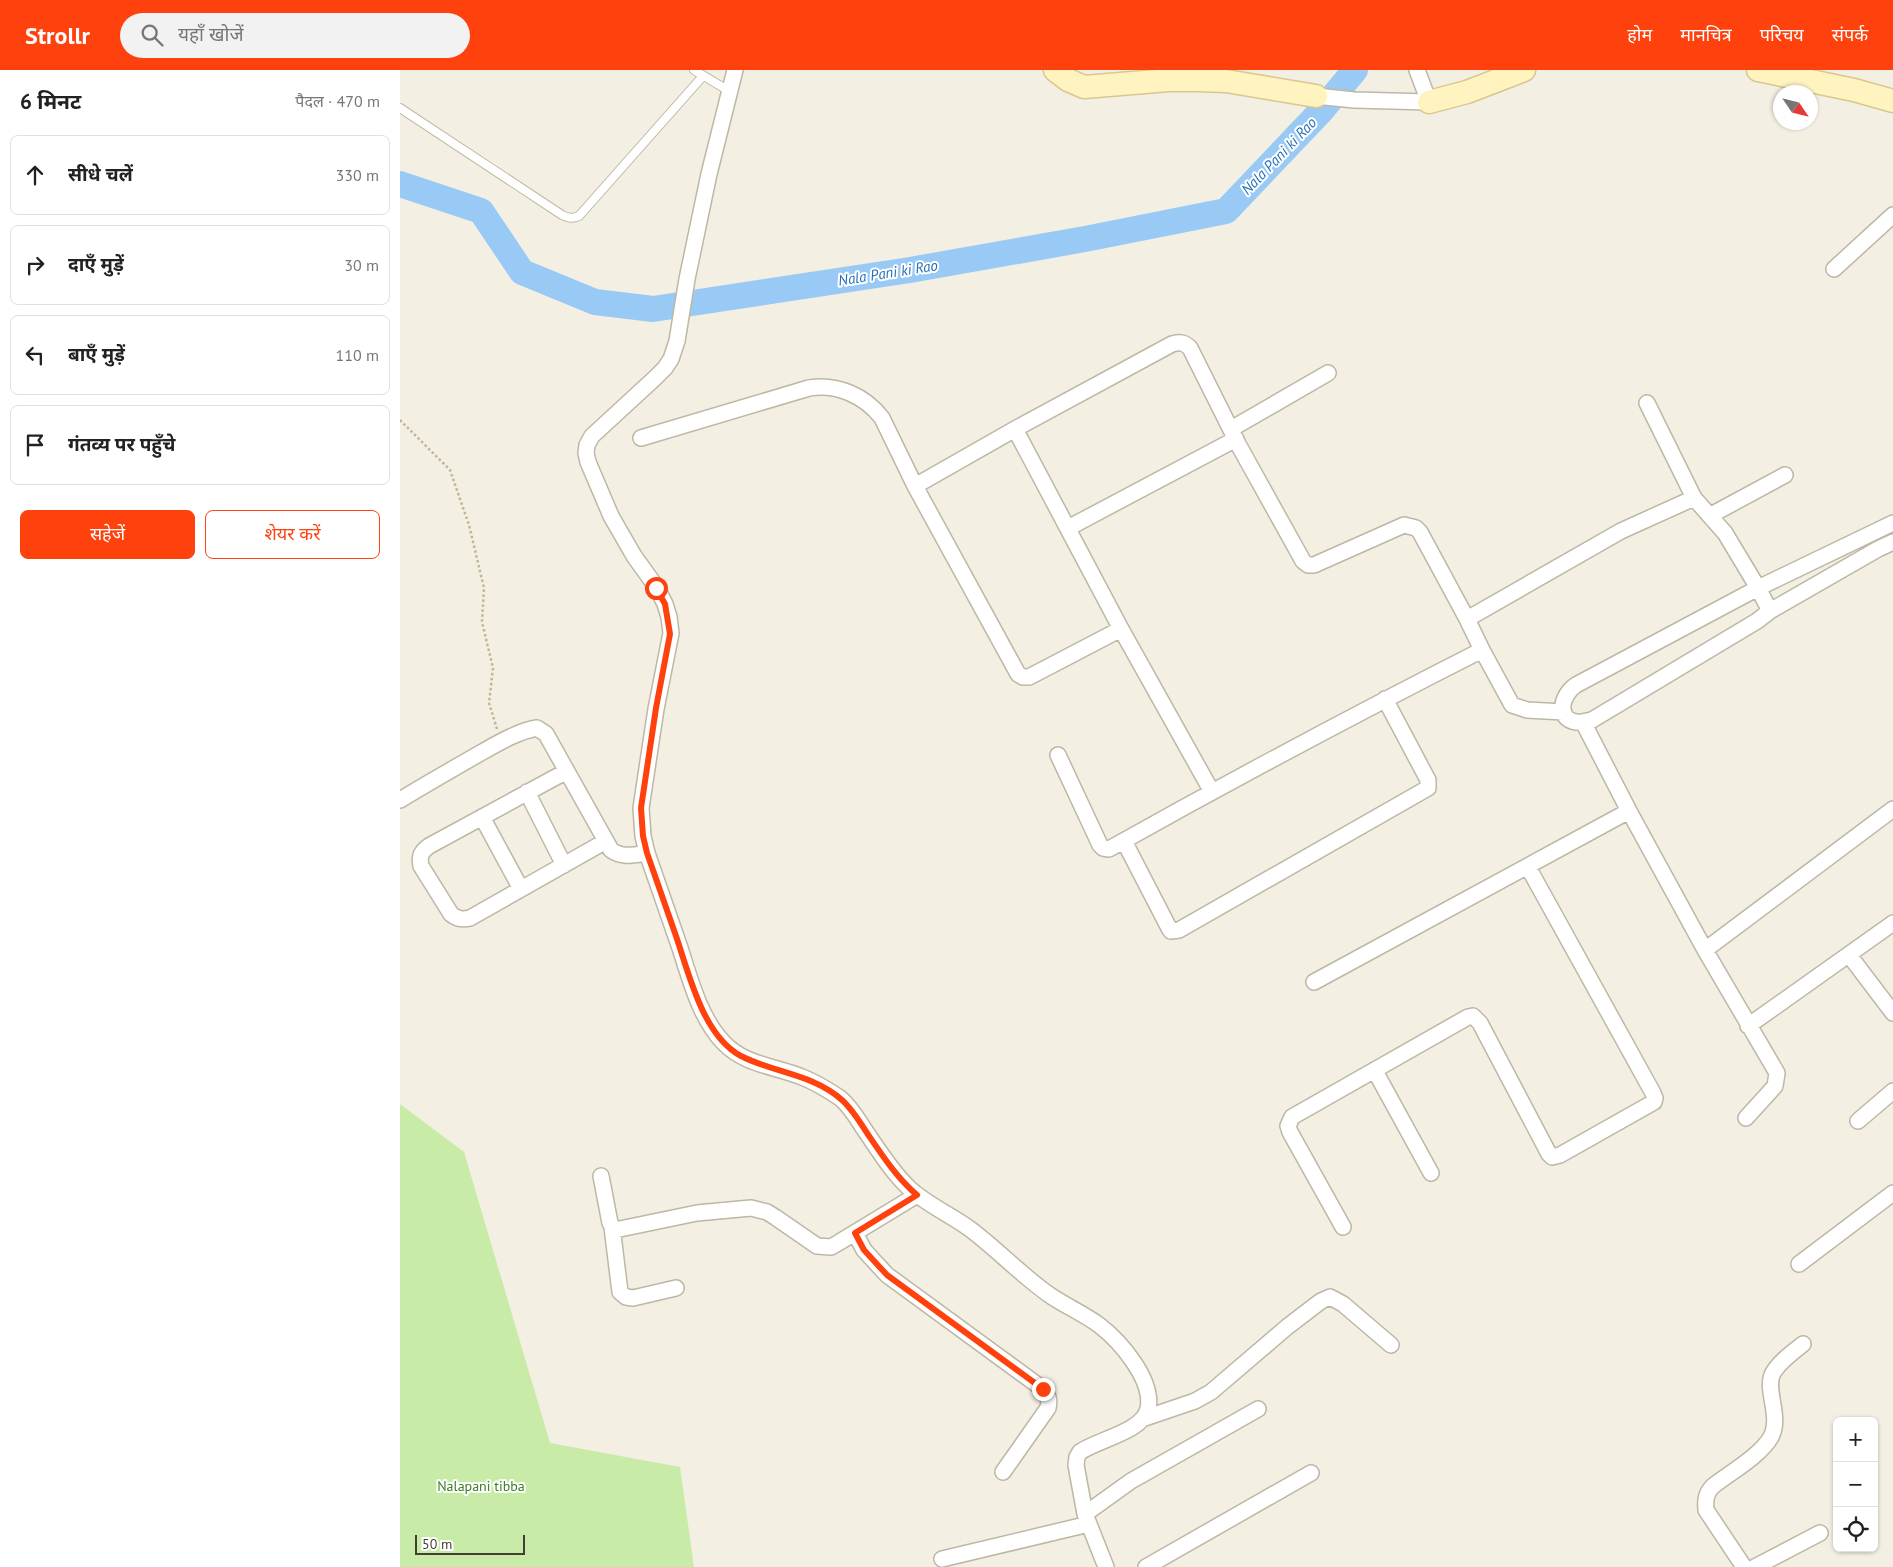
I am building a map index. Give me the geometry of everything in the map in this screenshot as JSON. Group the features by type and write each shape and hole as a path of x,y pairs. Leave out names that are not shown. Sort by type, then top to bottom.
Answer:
{"street":[{"path":"734,70 709,174 687,279 677,341 671,359 665,368 592,436 587,445 586,453 611,516 634,556 661,596 669,617 670,634 656,708 641,808 643,836 647,853 691,981 706,1018 720,1038 740,1056 759,1064 801,1076 821,1086 841,1100 856,1117 899,1178 917,1195 954,1217 1051,1296 1080,1313 1110,1335 1129,1357 1145,1383 1149,1403 1145,1418"},
{"path":"1055,70 1068,80 1084,87 1169,80 1226,81 1316,96 1354,100 1429,102 1467,92 1524,70"},
{"path":"1417,70 1429,102"},
{"path":"1758,70 1854,90 1893,101"},
{"path":"1834,269 1893,215"},
{"path":"914,486 1172,344 1179,342 1186,344 1190,348 1233,434 1303,562 1308,565 1314,565 1404,525 1409,525 1420,532 1512,705 1527,710 1564,712"},
{"path":"1068,528 1233,434 1328,373"},
{"path":"641,438 810,388 823,386 853,394 874,408 882,418 914,486 1018,674 1023,677 1029,677 1121,629"},
{"path":"1647,403 1694,498 1725,532 1770,612"},
{"path":"1015,429 1121,629 1212,792"},
{"path":"1710,515 1785,475"},
{"path":"1467,619 1622,531 1694,498"},
{"path":"1893,523 1758,588 1576,685 1569,690 1564,698 1564,712 1572,721 1583,722 1600,715 1770,612 1893,542"},
{"path":"1058,755 1100,845 1103,848 1109,849 1385,699 1482,650"},
{"path":"1124,841 1169,928 1172,931 1180,930 1426,791 1429,785 1428,780 1385,699"},
{"path":"1583,722 1705,950 1748,1026 1773,1064 1778,1079 1776,1086 1746,1118"},
{"path":"400,800 437,777 501,742 531,729 538,728 543,730 611,850 620,855 647,853"},
{"path":"567,771 422,851 420,858 421,866 451,914 463,920 470,918 606,841"},
{"path":"527,792 564,865"},
{"path":"1705,950 1893,809"},
{"path":"1314,982 1629,811"},
{"path":"482,817 521,889"},
{"path":"1343,1227 1288,1126 1292,1117 1468,1016 1473,1016 1480,1023 1552,1157 1654,1102 1653,1093 1528,867"},
{"path":"1748,1026 1893,923"},
{"path":"1849,954 1893,1013"},
{"path":"1375,1071 1431,1172"},
{"path":"1858,1121 1893,1091"},
{"path":"601,1176 612,1227 620,1292 633,1298 676,1288"},
{"path":"1799,1264 1893,1192"},
{"path":"612,1227 615,1230 622,1230 697,1213 751,1208 767,1212 817,1246 824,1248 831,1247 917,1195"},
{"path":"855,1233 864,1250 887,1275 1043,1389 1048,1396 1050,1402 1048,1408 1003,1472"},
{"path":"1106,1567 1087,1519 1076,1465 1077,1457 1085,1449 1133,1427 1145,1418 1195,1401 1211,1392 1287,1327 1321,1301 1330,1297 1343,1304 1391,1345"},
{"path":"1744,1567 1706,1510 1708,1491 1760,1451 1772,1435 1775,1425 1770,1379 1778,1366 1803,1344"},
{"path":"942,1559 1087,1519 1138,1477 1258,1409"},
{"path":"1146,1567 1311,1473"},
{"path":"1755,1567 1820,1533"}],"lane":[{"path":"694,70 729,91"},
{"path":"400,108 562,215 574,218 579,216 703,76"}],"path":[{"path":"400,420 450,470 469,525 484,588 482,622 493,668 489,703 501,742"}],"green space":[{"name":"Nalapani tibba","path":"400,1104 464,1152 550,1443 680,1467 694,1567 400,1567"}],"waterway":[{"name":"Nala Pani ki Rao","path":"400,184 481,211 522,272 595,302 653,309 910,270 1085,239 1226,211 1322,110 1355,70"}],"route":[{"path":"656,588 665,604 669,617 670,634 656,708 641,808 643,836 647,853 691,981 706,1018 724,1044 740,1056 759,1064 801,1076 821,1086 841,1100 856,1117 899,1178 917,1195 855,1233 864,1250 887,1275 1043,1389"}]}
